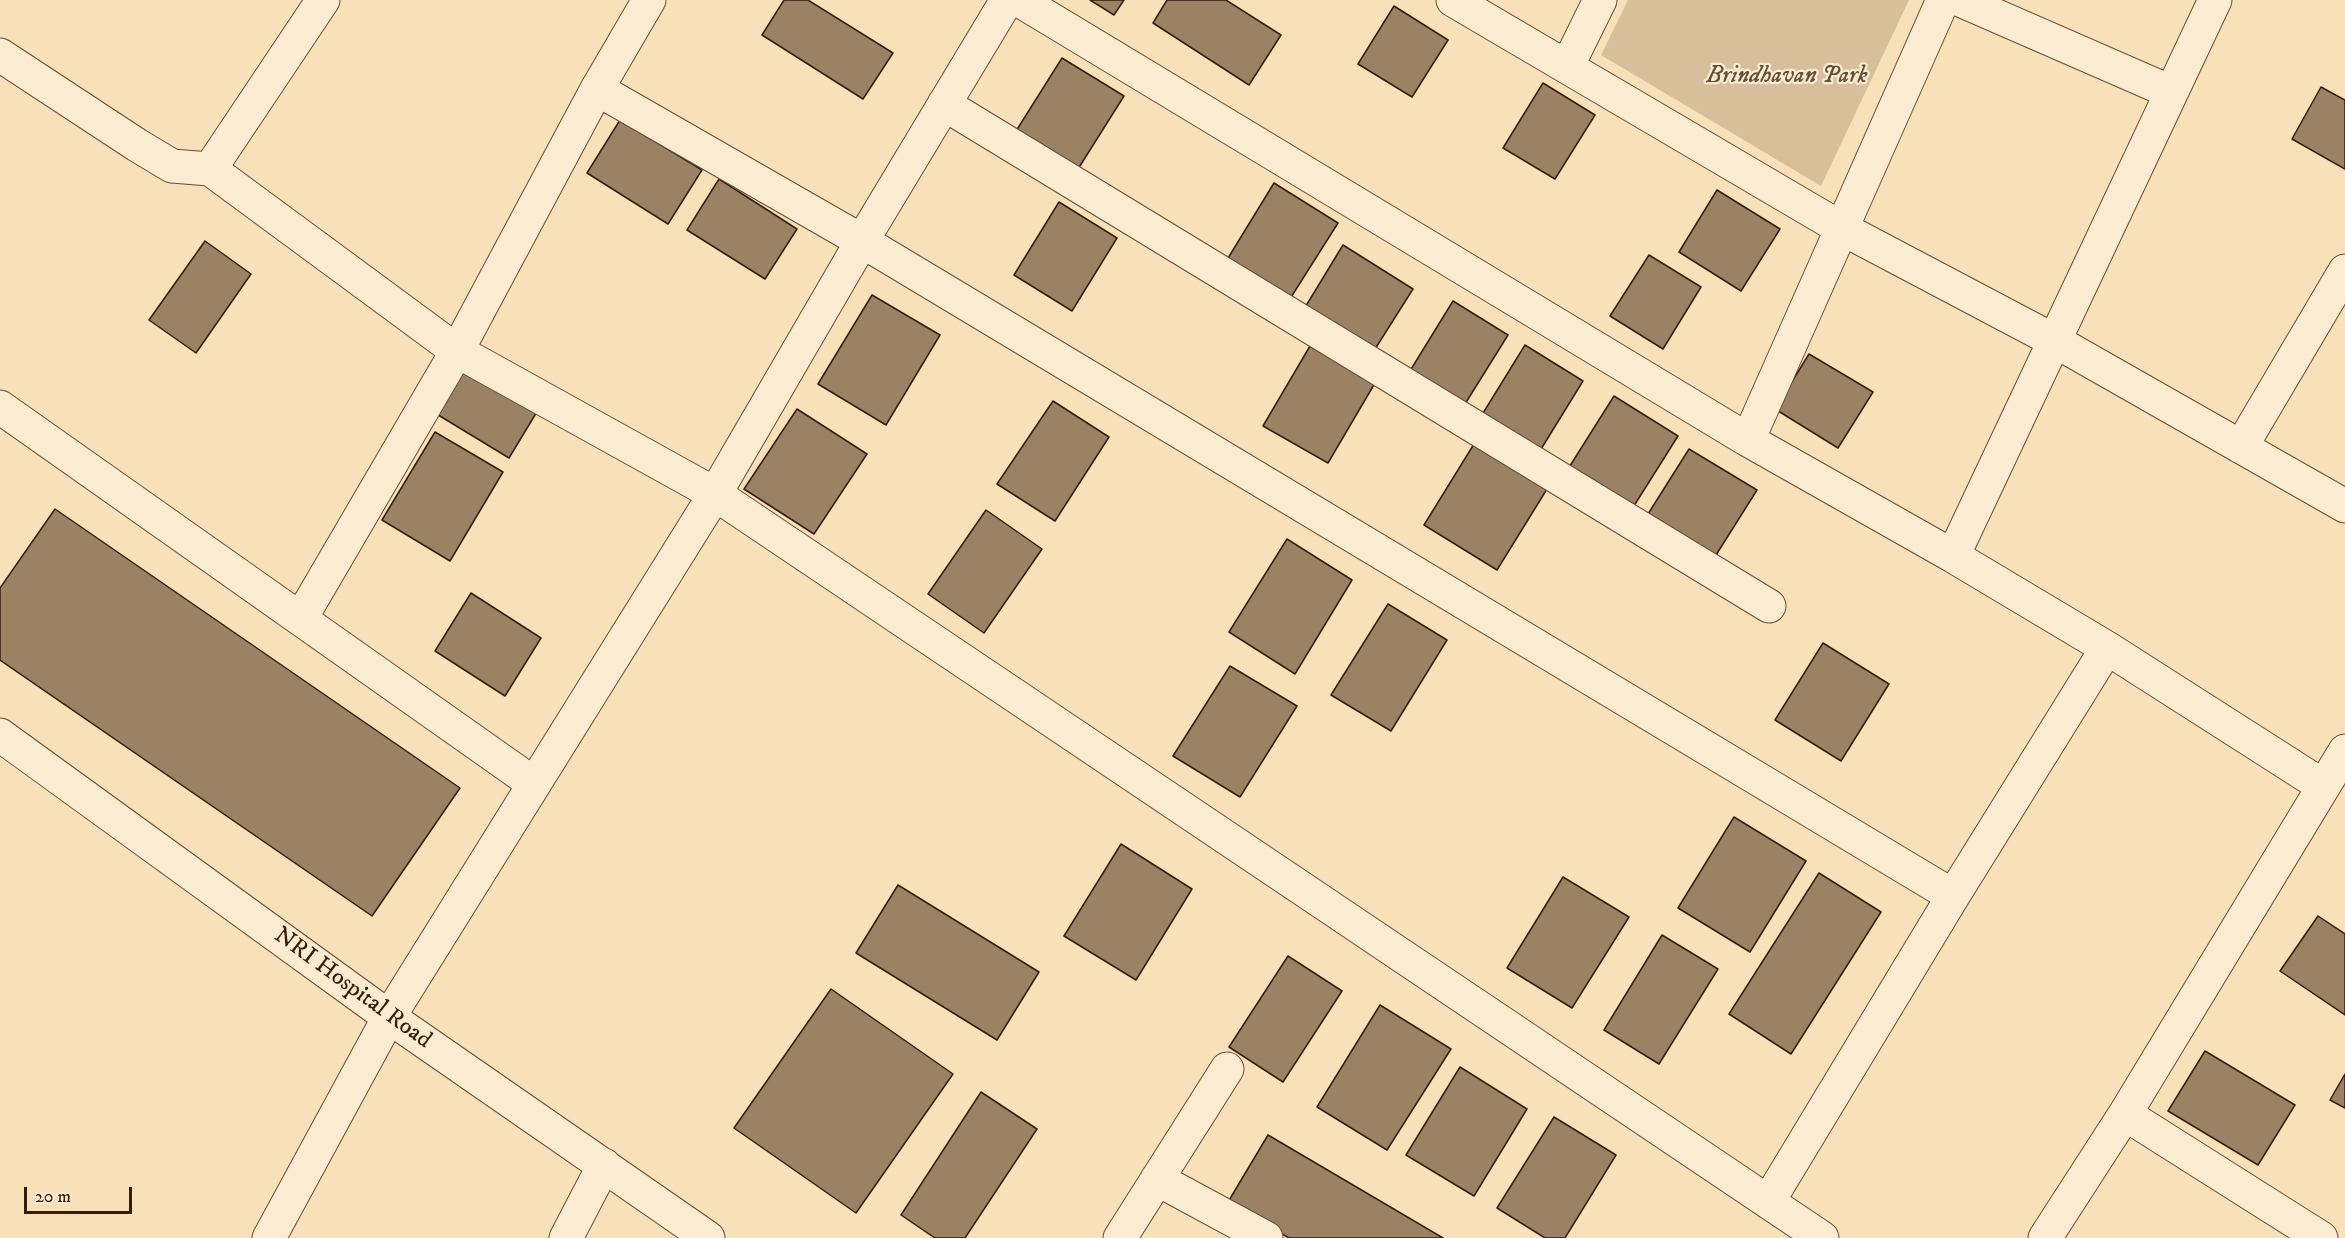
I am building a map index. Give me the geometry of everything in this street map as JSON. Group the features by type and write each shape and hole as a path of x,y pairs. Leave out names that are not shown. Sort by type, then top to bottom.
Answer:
{"street":[{"path":"210,169 323,0"},
{"path":"301,618 457,351 597,89 649,0"},
{"path":"269,1238 389,1017 715,494 862,241 1007,0"},
{"path":"1019,0 1748,440 1953,556 2107,648 2323,786"},
{"path":"1453,0 1841,228 2055,341 2345,506"},
{"path":"1567,67 1600,0"},
{"path":"1748,440 1943,0"},
{"path":"1960,0 2171,93"},
{"path":"1953,556 2215,0"},
{"path":"0,55 172,166 210,169 457,351 715,494 1822,1238"},
{"path":"597,89 862,241 1953,896"},
{"path":"944,104 1769,606"},
{"path":"2241,447 2345,271"},
{"path":"0,407 533,783"},
{"path":"1768,1202 1953,896 2107,648"},
{"name":"NRI Hospital Road","path":"0,737 389,1017 708,1238"},
{"path":"2045,1238 2125,1114 2345,751"},
{"path":"1120,1238 1227,1069"},
{"path":"2125,1114 2321,1238"},
{"path":"566,1238 604,1165"},
{"path":"1157,1179 1266,1238"}],"green space":[{"name":"Brindhavan Park","path":"1628,0 1909,0 1821,186 1601,55"}],"building":[{"path":"784,0 808,0 893,53 863,99 762,35"},
{"path":"1090,0 1124,0 1114,15"},
{"path":"1167,0 1226,0 1281,35 1249,85 1153,23"},
{"path":"1394,6 1448,40 1412,97 1358,64"},
{"path":"1062,58 1124,96 1073,177 1011,139"},
{"path":"1543,83 1595,115 1555,179 1503,148"},
{"path":"2321,87 2345,100 2345,169 2292,139"},
{"path":"620,120 702,170 668,224 587,173"},
{"path":"719,179 797,229 765,279 687,230"},
{"path":"1274,183 1338,223 1288,302 1225,263"},
{"path":"1717,190 1780,229 1741,291 1679,252"},
{"path":"1059,202 1117,238 1072,311 1014,275"},
{"path":"205,241 251,274 196,353 149,320"},
{"path":"1343,245 1413,289 1370,357 1301,314"},
{"path":"1649,255 1701,287 1663,349 1610,316"},
{"path":"872,295 940,335 886,425 818,384"},
{"path":"1453,301 1508,335 1460,412 1405,379"},
{"path":"1525,345 1583,381 1538,454 1480,418"},
{"path":"1310,346 1375,383 1328,463 1263,426"},
{"path":"1809,354 1873,392 1838,448 1775,409"},
{"path":"460,361 538,410 509,458 430,410"},
{"path":"1614,396 1678,436 1632,509 1568,469"},
{"path":"1053,401 1109,437 1055,521 997,484"},
{"path":"797,409 867,454 814,534 744,489"},
{"path":"435,432 503,472 450,561 382,520"},
{"path":"1474,444 1547,489 1497,570 1424,525"},
{"path":"1689,449 1757,490 1711,563 1643,522"},
{"path":"55,509 460,788 372,916 0,660 0,588"},
{"path":"986,510 1042,549 984,633 928,594"},
{"path":"1287,539 1352,580 1295,674 1229,632"},
{"path":"471,593 541,638 505,696 435,651"},
{"path":"1388,604 1447,640 1391,731 1331,695"},
{"path":"1823,643 1889,684 1841,761 1775,720"},
{"path":"1230,666 1297,706 1240,797 1173,756"},
{"path":"1734,817 1806,861 1750,952 1678,908"},
{"path":"1121,844 1192,889 1136,980 1064,936"},
{"path":"1819,873 1881,912 1791,1054 1729,1014"},
{"path":"1563,877 1629,917 1572,1008 1507,968"},
{"path":"898,885 1039,972 997,1040 856,953"},
{"path":"2318,916 2345,934 2345,1015 2280,971"},
{"path":"1662,935 1718,969 1659,1064 1604,1030"},
{"path":"1288,956 1342,991 1283,1082 1229,1047"},
{"path":"831,989 953,1074 856,1213 734,1128"},
{"path":"1380,1005 1451,1049 1387,1150 1317,1107"},
{"path":"2205,1051 2295,1105 2258,1165 2168,1111"},
{"path":"1460,1067 1527,1109 1474,1196 1406,1155"},
{"path":"2345,1074 2345,1108 2330,1100"},
{"path":"981,1092 1037,1129 965,1238 935,1238 901,1215"},
{"path":"1554,1117 1616,1155 1565,1238 1545,1238 1497,1208"},
{"path":"1268,1135 1443,1238 1289,1238 1228,1202"}]}
